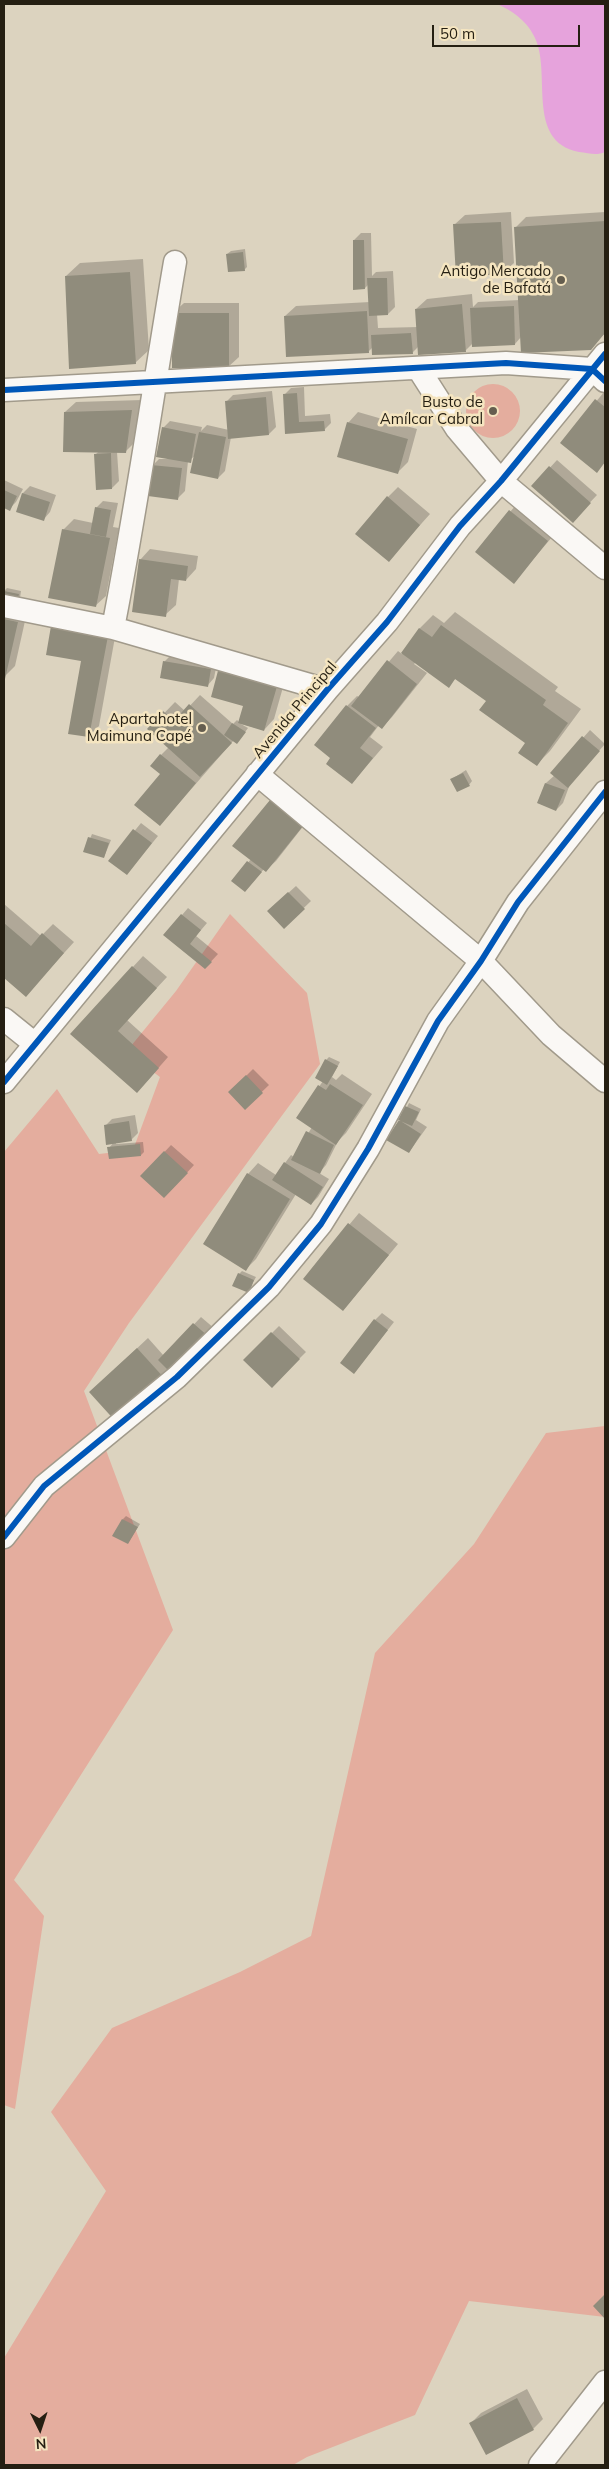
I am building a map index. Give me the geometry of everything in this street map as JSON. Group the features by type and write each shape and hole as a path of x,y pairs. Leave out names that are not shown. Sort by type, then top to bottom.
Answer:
{"street":[{"path":"113,628 132,531 175,262"},
{"path":"4,390 506,363 601,368"},
{"path":"418,368 457,430 501,480 605,568"},
{"name":"Avenida Principal","path":"4,1082 257,774 387,622 460,526 601,368"},
{"path":"4,606 113,628 327,690"},
{"path":"257,774 481,961 551,1035 605,1081"},
{"path":"4,1536 44,1486 177,1376 269,1287 321,1224 368,1149 438,1021 481,961 518,902 605,792"},
{"path":"4,1019 35,1044"},
{"path":"540,2465 605,2382"}],"shaded area":[{"path":"497,4 605,4 605,152 595,154 579,152 562,145 551,134 543,103 539,51 534,36 518,16"},
{"path":"493,384 503,386 512,392 518,401 520,411 518,421 512,430 503,436 493,438 483,436 474,430 468,421 466,411 468,401 474,392 483,386"},
{"path":"230,914 307,993 320,1064 129,1323 84,1391 173,1630 14,1880 44,1916 15,2109 4,2105 4,1152 57,1089 99,1154 133,1150 160,1077 126,1052 176,991"},
{"path":"605,1426 605,2317 469,2301 415,2415 307,2457 293,2465 4,2465 4,2358 106,2191 51,2112 112,2028 240,1972 311,1936 375,1653 474,1544 546,1433"}],"building":[{"name":"Antigo Mercado de Bafatá","path":"605,221 605,333 591,350 521,353 514,227"},
{"path":"501,222 504,274 456,277 453,224"},
{"path":"353,240 364,240 365,289 353,290"},
{"path":"243,252 245,271 228,272 226,254"},
{"path":"130,272 136,364 69,369 65,276"},
{"path":"367,278 387,278 388,315 369,316"},
{"path":"462,304 466,352 418,355 415,309"},
{"path":"514,306 515,345 472,347 470,308"},
{"path":"367,311 369,353 286,357 284,316"},
{"path":"172,313 229,313 229,368 172,368"},
{"path":"411,333 413,354 372,355 371,335"},
{"path":"297,393 299,422 324,421 325,431 285,434 283,394"},
{"path":"266,397 269,435 228,439 225,401"},
{"path":"595,399 605,407 605,462 597,473 560,443"},
{"path":"132,410 126,453 63,452 64,412"},
{"path":"347,422 408,439 398,474 337,457"},
{"path":"162,427 196,434 191,463 156,457"},
{"path":"199,432 226,437 218,479 190,473"},
{"path":"111,453 112,489 96,490 94,454"},
{"path":"151,465 182,468 178,500 148,496"},
{"path":"549,466 591,503 573,523 531,486"},
{"path":"4,490 17,496 10,511 4,508"},
{"path":"22,493 50,502 44,521 16,512"},
{"path":"387,496 420,525 389,562 355,534"},
{"path":"95,507 111,510 106,537 90,534"},
{"path":"509,510 548,541 514,584 475,552"},
{"path":"62,529 110,538 96,607 48,598"},
{"path":"139,559 188,566 186,581 171,579 166,617 132,612"},
{"path":"4,591 19,594 17,603 4,600"},
{"path":"4,619 18,622 5,679 4,679"},
{"path":"441,625 546,700 543,705 568,723 537,766 518,753 525,743 479,710 486,701 455,679 449,688 401,653 419,628 432,637"},
{"path":"51,626 108,636 89,737 68,734 81,661 46,655"},
{"path":"387,660 417,684 382,729 351,706"},
{"path":"163,661 211,669 208,687 160,678"},
{"path":"219,667 278,683 264,731 238,723 243,706 211,697"},
{"path":"189,704 232,743 200,777 147,729 163,711 174,721"},
{"path":"346,705 376,728 360,748 373,758 352,784 326,764 330,758 314,745"},
{"path":"232,723 246,732 237,744 224,735"},
{"path":"582,736 600,751 568,788 550,773"},
{"path":"160,754 196,783 160,826 134,805 160,774 150,766"},
{"path":"463,773 470,786 457,792 450,779"},
{"path":"545,783 565,790 556,811 537,803"},
{"path":"270,800 303,826 266,872 232,846"},
{"path":"133,829 152,843 127,875 108,861"},
{"path":"88,837 109,843 104,858 83,852"},
{"path":"247,861 262,872 245,892 231,881"},
{"path":"288,892 305,909 284,929 267,911"},
{"path":"181,914 201,930 190,944 212,962 205,969 163,935"},
{"path":"4,923 31,946 42,933 64,953 26,997 4,978"},
{"path":"132,966 157,988 118,1031 159,1068 137,1093 70,1034"},
{"path":"325,1059 338,1066 327,1085 315,1078"},
{"path":"246,1075 263,1093 245,1110 228,1092"},
{"path":"330,1084 363,1105 336,1145 296,1118 318,1085 326,1090"},
{"path":"405,1106 419,1112 412,1126 398,1120"},
{"path":"399,1120 421,1134 409,1153 386,1140"},
{"path":"129,1121 132,1141 106,1145 104,1125"},
{"path":"306,1131 334,1145 320,1174 291,1160"},
{"path":"140,1144 141,1156 109,1159 107,1147"},
{"path":"164,1151 188,1173 164,1198 140,1176"},
{"path":"284,1162 323,1187 311,1205 272,1180"},
{"path":"247,1173 290,1199 246,1271 203,1244"},
{"path":"348,1223 389,1255 343,1311 303,1279"},
{"path":"238,1273 254,1280 249,1293 232,1286"},
{"path":"374,1319 388,1330 354,1374 340,1363"},
{"path":"193,1323 209,1337 173,1375 158,1360"},
{"path":"271,1332 300,1359 272,1388 243,1360"},
{"path":"137,1348 166,1380 118,1424 89,1392"},
{"path":"122,1519 138,1527 128,1544 112,1536"},
{"path":"605,2294 605,2319 593,2306"},
{"path":"517,2398 534,2430 486,2455 469,2423"}],"cycle path":[{"path":"4,1082 327,690 387,622 460,526 501,481 605,354"},
{"path":"4,390 506,363 592,369 605,381"},
{"path":"4,1537 44,1486 177,1377 269,1287 321,1224 368,1149 438,1021 481,961 518,902 605,792"}],"place":[{"name":"Antigo Mercado de Bafatá","path":"561,280"},
{"name":"Busto de Amílcar Cabral","path":"493,411"},
{"name":"Apartahotel Maimuna Capé","path":"202,728"}]}
